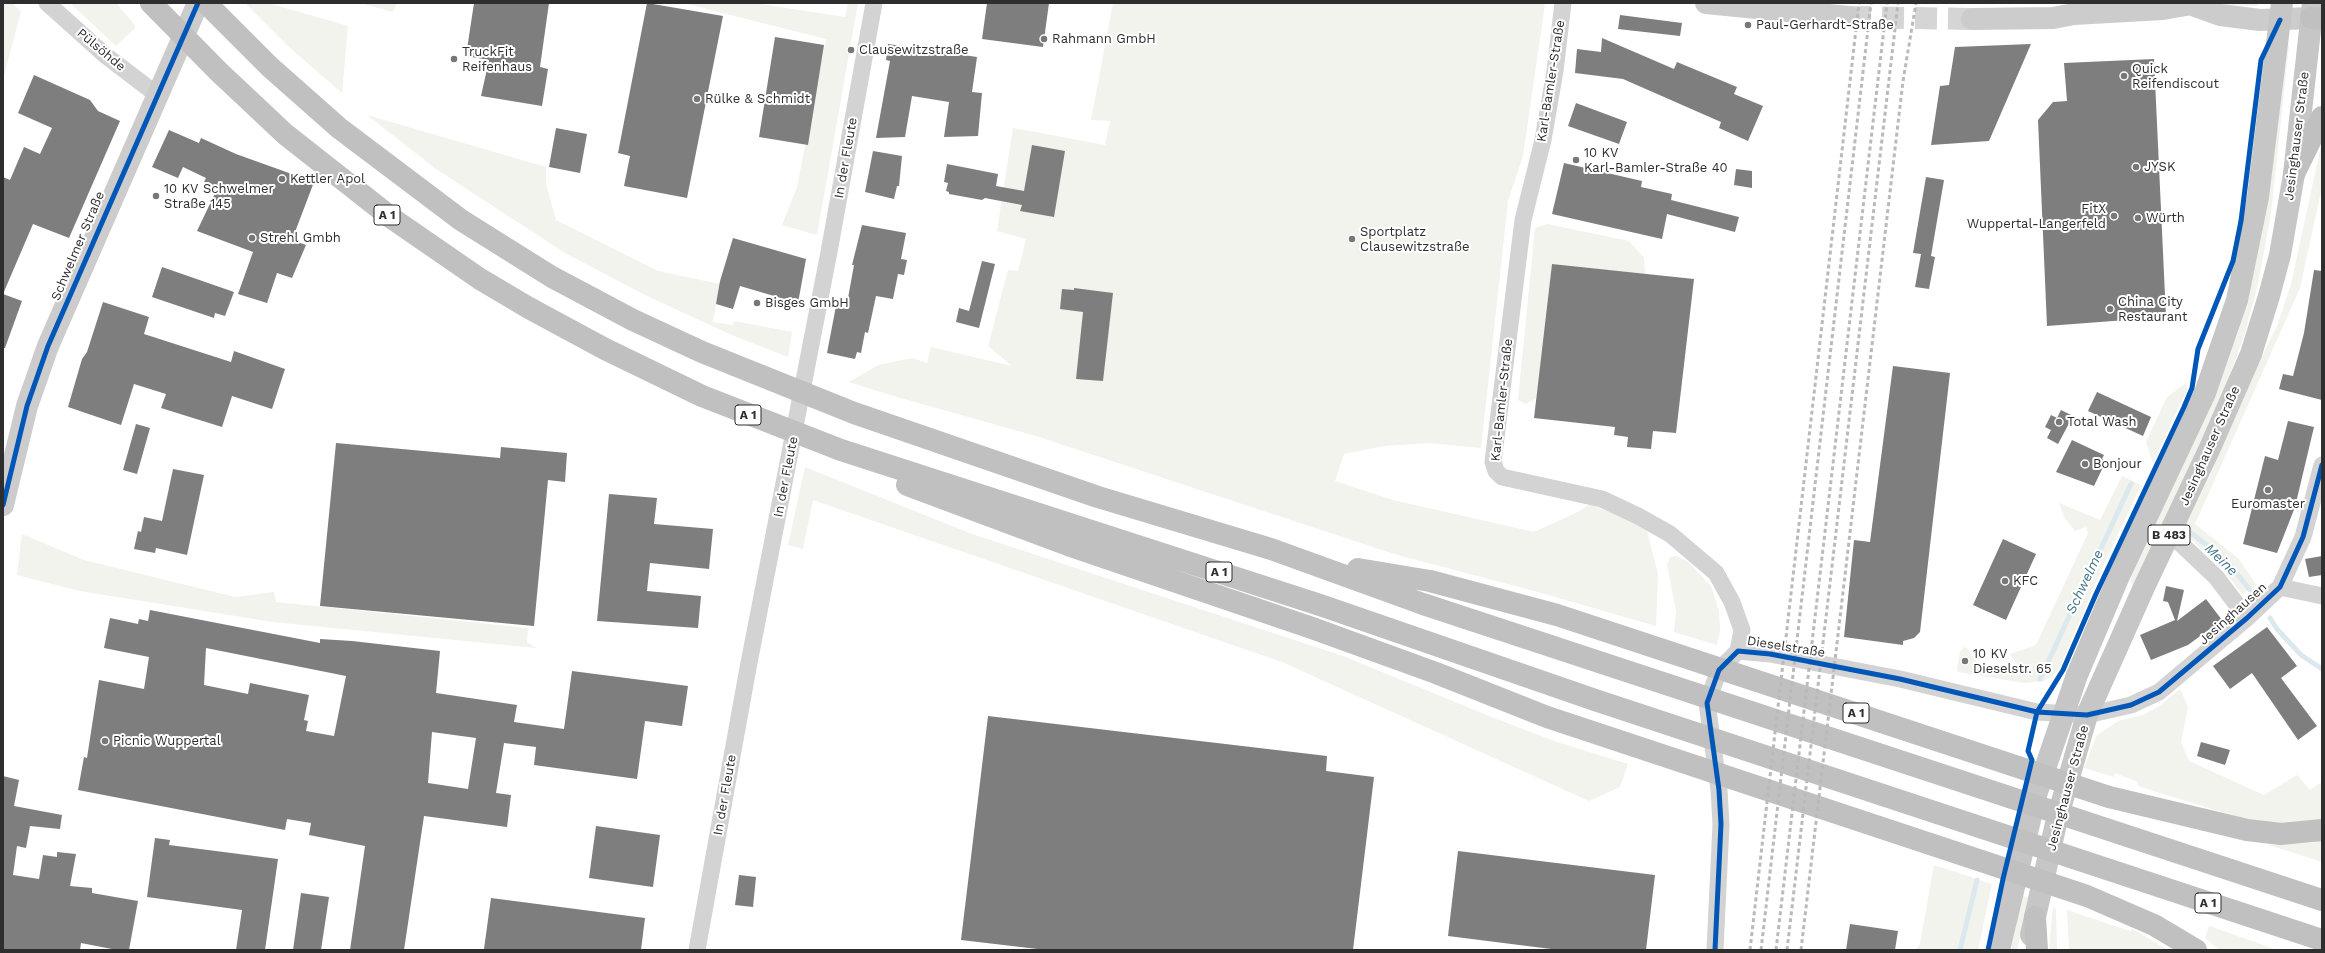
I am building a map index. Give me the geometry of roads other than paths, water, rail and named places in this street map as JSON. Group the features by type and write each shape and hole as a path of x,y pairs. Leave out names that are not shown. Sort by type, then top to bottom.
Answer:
{"highway":[{"name":"A 1","path":"206,3 270,67 339,128 411,184 513,253 592,299 674,340 785,387 854,413 1098,497 1305,560 1423,604 2322,900"},
{"name":"A 1","path":"152,5 252,103 321,164 393,219 480,279 560,326 708,399 841,450 1320,605 1595,700 2322,940"},
{"path":"2294,174 2322,117"},
{"path":"841,450 891,479 1068,545 1319,630 1591,732 2087,896 2154,925 2196,950"},
{"name":"A 1","path":"1305,560 1430,581 1527,606 2109,797 2247,830 2281,834 2322,830"},
{"path":"2035,917 2037,950"}],"main road":[{"name":"Schwelmer Straße","path":"3,505 26,413 48,346 156,94 198,3"},
{"path":"1706,3 1849,17"},
{"path":"1972,19 2053,18 2074,14 2194,4 2220,15 2260,20 2281,11"},
{"name":"Jesinghauser Straße","path":"1999,950 2036,795 2081,665 2119,576 2204,393 2237,300 2258,197 2281,11 2315,14 2294,174 2280,255 2251,354 2088,716 2057,819 2028,950"}],"street":[{"name":"Pülsöhde","path":"47,3 105,55 156,94"},
{"name":"In der Fleute","path":"697,950 748,668 830,252 874,3"},
{"name":"Karl-Bamler-Straße","path":"1563,3 1556,71 1543,140 1523,220 1494,462 1496,471 1502,477 1602,499 1638,516 1670,534 1716,573 1732,602 1742,630 1738,651"},
{"name":"Jesinghausen","path":"2088,716 2131,705 2159,692 2248,618 2280,587 2303,537 2322,465"},
{"name":"Jesinghausen","path":"2172,528 2180,543 2216,577 2248,618"},
{"name":"Jesinghausen","path":"2280,587 2322,596"},
{"name":"Dieselstraße","path":"1715,950 1721,824 1719,790 1707,703 1719,670 1738,651 1770,654 1900,679 2038,712 2088,716"}],"waterway":[{"name":"Schwelme","path":"2040,679 2131,484"},
{"name":"Meine","path":"2191,533 2226,560 2250,590"},
{"name":"Meine","path":"2270,618 2277,629 2301,655 2322,669"},
{"name":"Schwelme","path":"1960,950 1977,880"}],"tunnel":[{"path":"1849,17 1972,19"}],"railway":[{"path":"1750,950 1859,3"},
{"path":"1761,950 1871,3"},
{"path":"1776,950 1887,3"},
{"path":"1787,950 1898,3"},
{"path":"1801,950 1903,81 1916,3"}],"place":[{"name":"Paul-Gerhardt-Straße","path":"1748,25"},
{"name":"Rahmann GmbH","path":"1044,39"},
{"name":"Clausewitzstraße","path":"851,50"},
{"name":"TruckFit Reifenhaus","path":"454,59"},
{"name":"Quick Reifendiscout","path":"2124,76"},
{"name":"Rülke & Schmidt","path":"697,99"},
{"name":"10 KV Karl-Bamler-Straße 40","path":"1576,160"},
{"name":"JYSK","path":"2136,167"},
{"name":"Kettler Apol","path":"282,179"},
{"name":"10 KV Schwelmer Straße 145","path":"156,196"},
{"name":"FitX Wuppertal-Langerfeld","path":"2114,216"},
{"name":"Würth","path":"2138,218"},
{"name":"Strehl Gmbh","path":"252,238"},
{"name":"Sportplatz Clausewitzstraße","path":"1352,239"},
{"name":"Bisges GmbH","path":"757,303"},
{"name":"China City Restaurant","path":"2110,309"},
{"name":"Total Wash","path":"2059,422"},
{"name":"Bonjour","path":"2085,464"},
{"name":"Euromaster","path":"2268,490"},
{"name":"KFC","path":"2005,581"},
{"name":"10 KV Dieselstr. 65","path":"1965,661"},
{"name":"Picnic Wuppertal","path":"105,741"}]}
